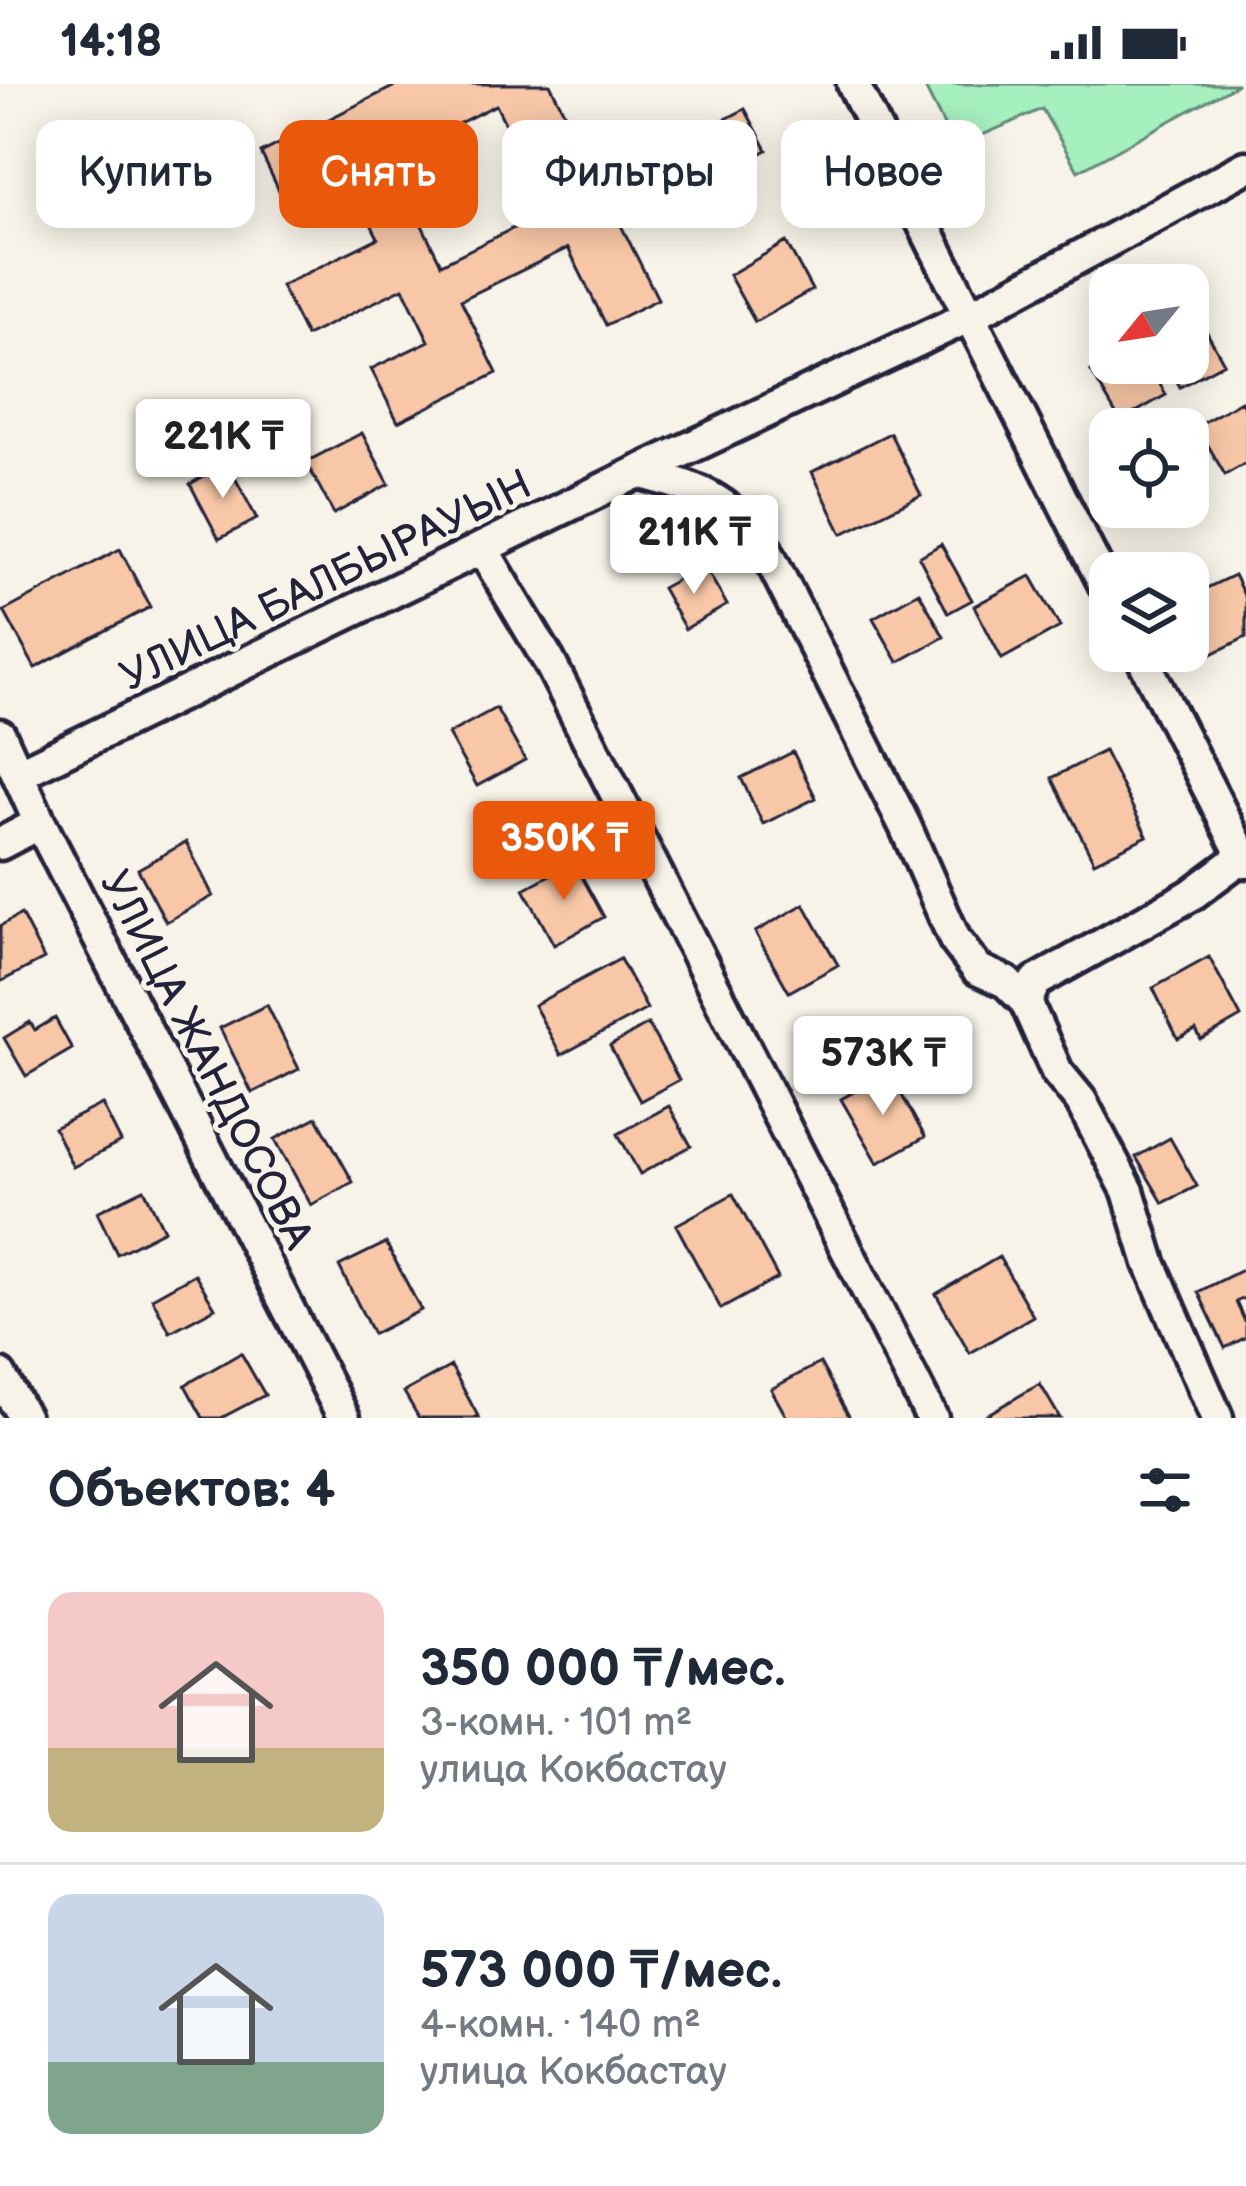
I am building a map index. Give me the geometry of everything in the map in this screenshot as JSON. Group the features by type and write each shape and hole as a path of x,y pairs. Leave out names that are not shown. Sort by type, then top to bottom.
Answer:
{"street":[{"path":"853,84 1089,554"},
{"name":"УЛИЦА БАЛБЫРАУЫН","path":"18,774 968,317 1246,167"},
{"path":"638,472 700,489 727,505 759,536 905,826 955,940 977,969 1006,982 1026,1002 1057,1072 1081,1101 1128,1191 1150,1263 1217,1418"},
{"path":"483,550 549,662 932,1418"},
{"path":"1026,1002 1035,982 1191,895 1245,857 1150,672"},
{"name":"УЛИЦА ЖАНДОСОВА","path":"0,735 40,823 344,1418"},
{"path":"0,844 40,823"},
{"path":"0,1375 24,1418"}],"green space":[{"path":"923,84 1238,84 1078,171 1042,109 985,134 985,120 941,120"}],"building":[{"path":"399,84 550,84 568,120 503,120 496,105 466,120 327,120"},
{"path":"745,109 751,120 724,120"},
{"path":"757,131 767,150 757,155"},
{"path":"279,144 279,190 261,153"},
{"path":"373,228 423,228 441,264 514,228 622,228 658,299 606,325 568,248 461,300 497,373 398,422 371,369 429,341 403,288 306,336 281,286 378,238"},
{"path":"786,242 812,290 755,322 729,275"},
{"path":"1209,336 1224,363 1209,371"},
{"path":"1099,384 1160,384 1166,395 1143,408 1112,408"},
{"path":"1241,401 1246,410 1246,463 1225,475 1209,447 1209,419"},
{"path":"362,433 389,484 334,514 306,462"},
{"path":"890,433 921,495 842,534 812,472"},
{"path":"227,463 257,519 219,539 190,484"},
{"path":"941,544 972,600 948,613 919,557"},
{"path":"120,549 150,607 35,668 4,611"},
{"path":"704,565 727,605 685,629 662,588"},
{"path":"1234,575 1246,599 1246,637 1212,654 1209,648 1209,587"},
{"path":"1031,576 1060,627 1002,659 974,606"},
{"path":"919,592 944,637 898,662 873,618"},
{"path":"496,708 525,760 477,786 448,734"},
{"path":"1104,751 1147,836 1094,862 1052,778"},
{"path":"793,752 816,798 763,824 741,778"},
{"path":"186,842 213,896 166,922 138,869"},
{"path":"574,862 604,917 554,945 524,889"},
{"path":"804,904 838,965 789,992 755,932"},
{"path":"21,914 44,959 0,982 0,926"},
{"path":"1209,957 1241,1017 1201,1040 1196,1030 1178,1039 1153,988"},
{"path":"620,959 647,1009 561,1055 534,1005"},
{"path":"267,1005 299,1069 252,1093 220,1028"},
{"path":"55,1018 72,1049 26,1076 4,1038 30,1022 35,1030"},
{"path":"648,1024 679,1080 640,1101 610,1046"},
{"path":"889,1072 925,1137 878,1163 841,1099"},
{"path":"102,1104 121,1142 73,1167 54,1128"},
{"path":"669,1106 691,1146 640,1174 618,1134"},
{"path":"317,1117 353,1182 311,1205 275,1139"},
{"path":"1170,1138 1197,1186 1163,1203 1136,1157"},
{"path":"144,1189 164,1230 117,1254 97,1212"},
{"path":"733,1194 778,1278 721,1309 676,1225"},
{"path":"386,1243 421,1310 373,1334 339,1266"},
{"path":"999,1257 1033,1316 970,1353 936,1294"},
{"path":"1246,1268 1246,1297 1236,1302 1246,1337 1225,1348 1198,1292"},
{"path":"195,1274 215,1308 170,1332 152,1298"},
{"path":"241,1353 265,1395 221,1418 203,1418 185,1385"},
{"path":"820,1363 850,1418 787,1418 771,1389"},
{"path":"451,1366 479,1418 419,1418 404,1392"},
{"path":"1040,1384 1060,1418 981,1418"}]}
